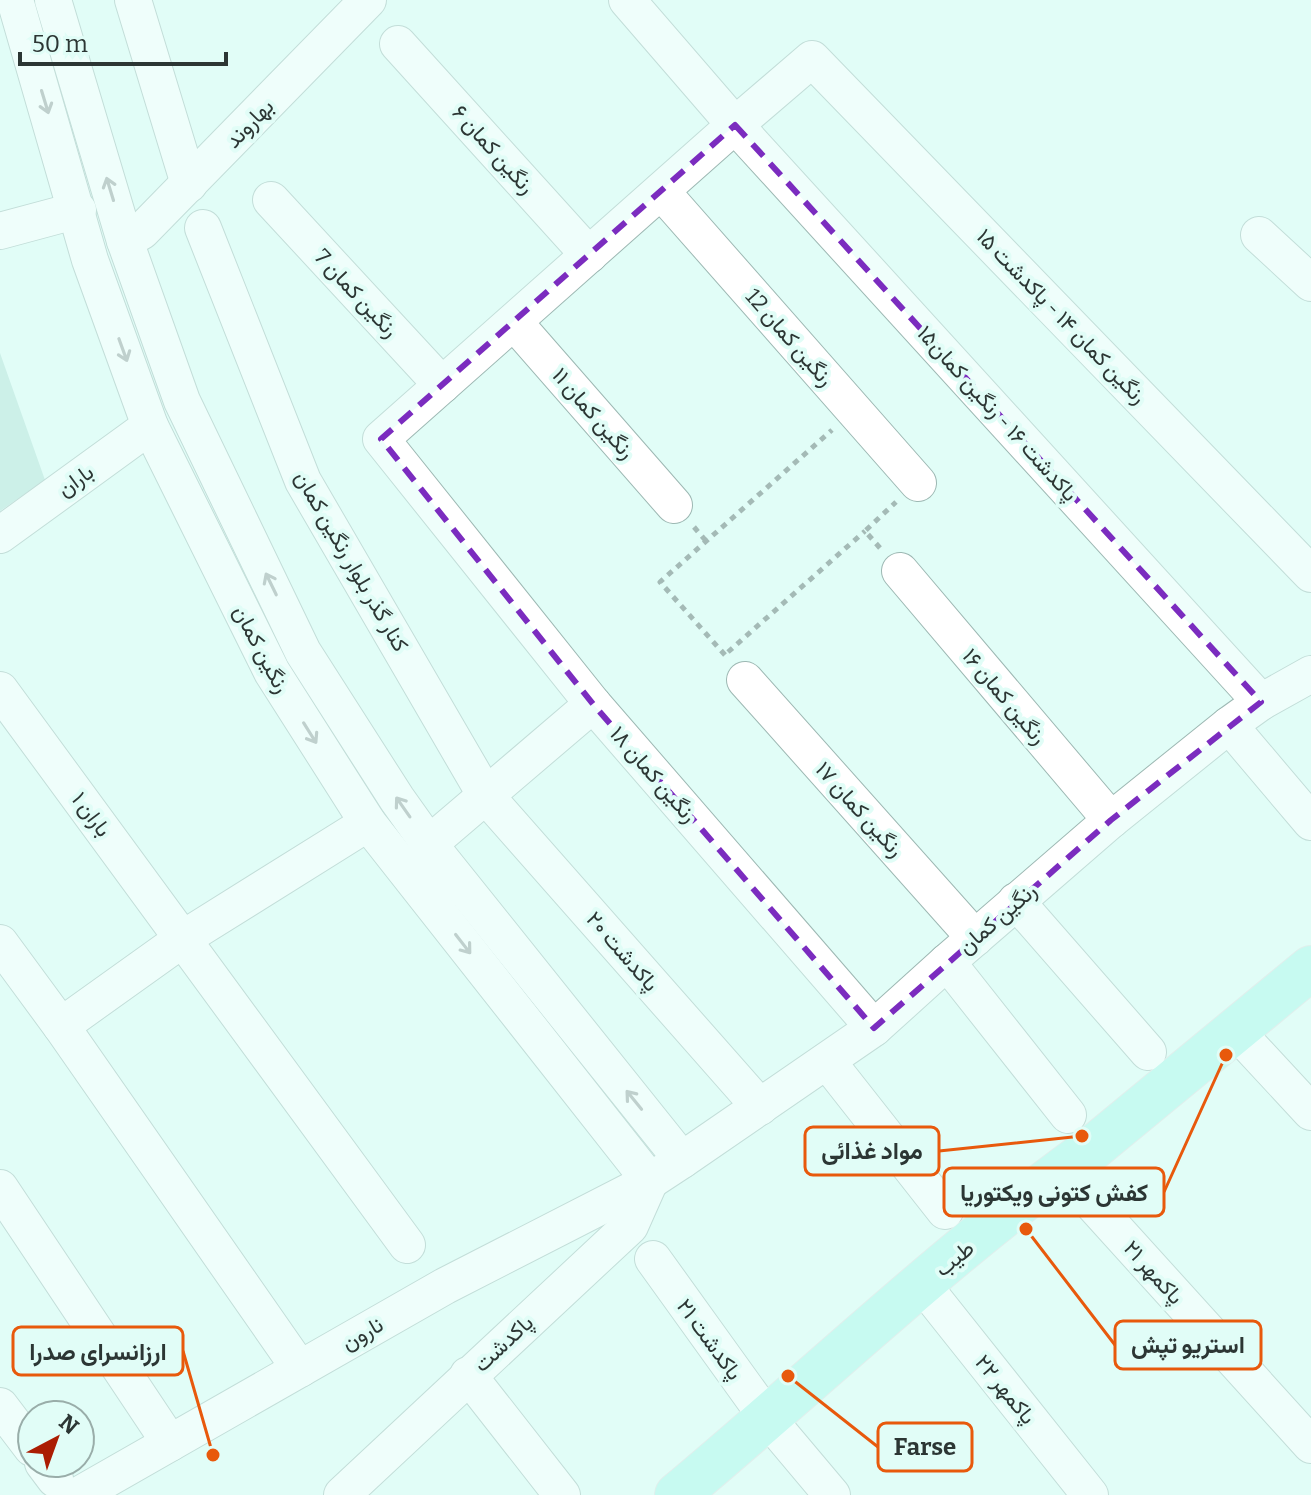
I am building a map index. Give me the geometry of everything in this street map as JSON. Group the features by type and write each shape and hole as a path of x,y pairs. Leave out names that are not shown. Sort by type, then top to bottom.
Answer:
{"main road":[{"name":"طیب","path":"677,1495 922,1284 1311,968"}],"street":[{"name":"رنگین کمان","path":"15,0 90,260 150,426 272,672 368,823 650,1181 874,1028 1111,820 1229,725 1261,702 1311,674"},
{"name":"رنگین کمان","path":"53,0 125,241 182,401 303,652 429,844 682,1160"},
{"path":"133,0 189,184"},
{"name":"بهاروند","path":"125,241 142,231 368,0"},
{"name":"پاکدشت ۱۶ - رنگین کمان۱۵","path":"627,0 735,125 1261,702"},
{"name":"رنگین کمان ۶","path":"398,44 589,255"},
{"name":"رنگین کمان ۱۴ - پاکدشت ۱۵","path":"735,125 812,59 1311,574"},
{"path":"442,385 735,125"},
{"name":"رنگین کمان 12","path":"661,191 918,483"},
{"name":"رنگین کمان 7","path":"271,200 442,385"},
{"path":"0,231 78,210"},
{"name":"کنار گذر بلوار رنگین کمان","path":"203,228 303,481 486,796"},
{"path":"1259,235 1311,283"},
{"name":"رنگین کمان ۱۱","path":"514,322 674,505"},
{"name":"رنگین کمان ۱۸","path":"442,385 381,439 593,704 874,1028"},
{"name":"باران","path":"0,535 150,426"},
{"name":"رنگین کمان ۱۶","path":"900,571 1111,820"},
{"name":"رنگین کمان ۱۷","path":"745,680 975,938"},
{"name":"باران ۱","path":"0,690 407,1245"},
{"path":"429,844 593,704"},
{"path":"1229,725 1311,822"},
{"name":"پاکدشت ۲۰","path":"486,796 760,1107"},
{"path":"61,1026 184,938 368,823"},
{"path":"1016,901 1148,1052"},
{"path":"0,943 300,1369"},
{"path":"947,962 1068,1115"},
{"path":"1235,1030 1311,1112"},
{"path":"827,1061 945,1211"},
{"name":"پاکمهر ۲۱","path":"1062,1170 1311,1445"},
{"name":"نارون","path":"96,1467 170,1443 445,1286 650,1181"},
{"name":"پاکدشت","path":"342,1495 630,1226 650,1181"},
{"path":"0,1188 170,1443"},
{"name":"پاکدشت ۲۱","path":"653,1259 768,1419 832,1495"},
{"name":"پاکمهر ۲۲","path":"922,1284 1090,1495"},
{"path":"468,1375 562,1495"},
{"path":"0,1406 16,1427"}],"path":[{"path":"855,411 660,582 725,655 918,483"},
{"path":"865,531 900,571"}],"highlighted area":[{"path":"735,125 1261,702 1111,820 874,1028 593,704 381,439"}],"green space":[{"path":"0,353 45,480 0,511"}],"place":[{"name":"کفش کتونی ویکتوریا","path":"1226,1055"},
{"name":"مواد غذائی","path":"1082,1136"},
{"name":"استریو تپش","path":"1026,1229"},
{"name":"Farse","path":"788,1376"},
{"name":"ارزانسرای صدرا","path":"213,1455"}]}
